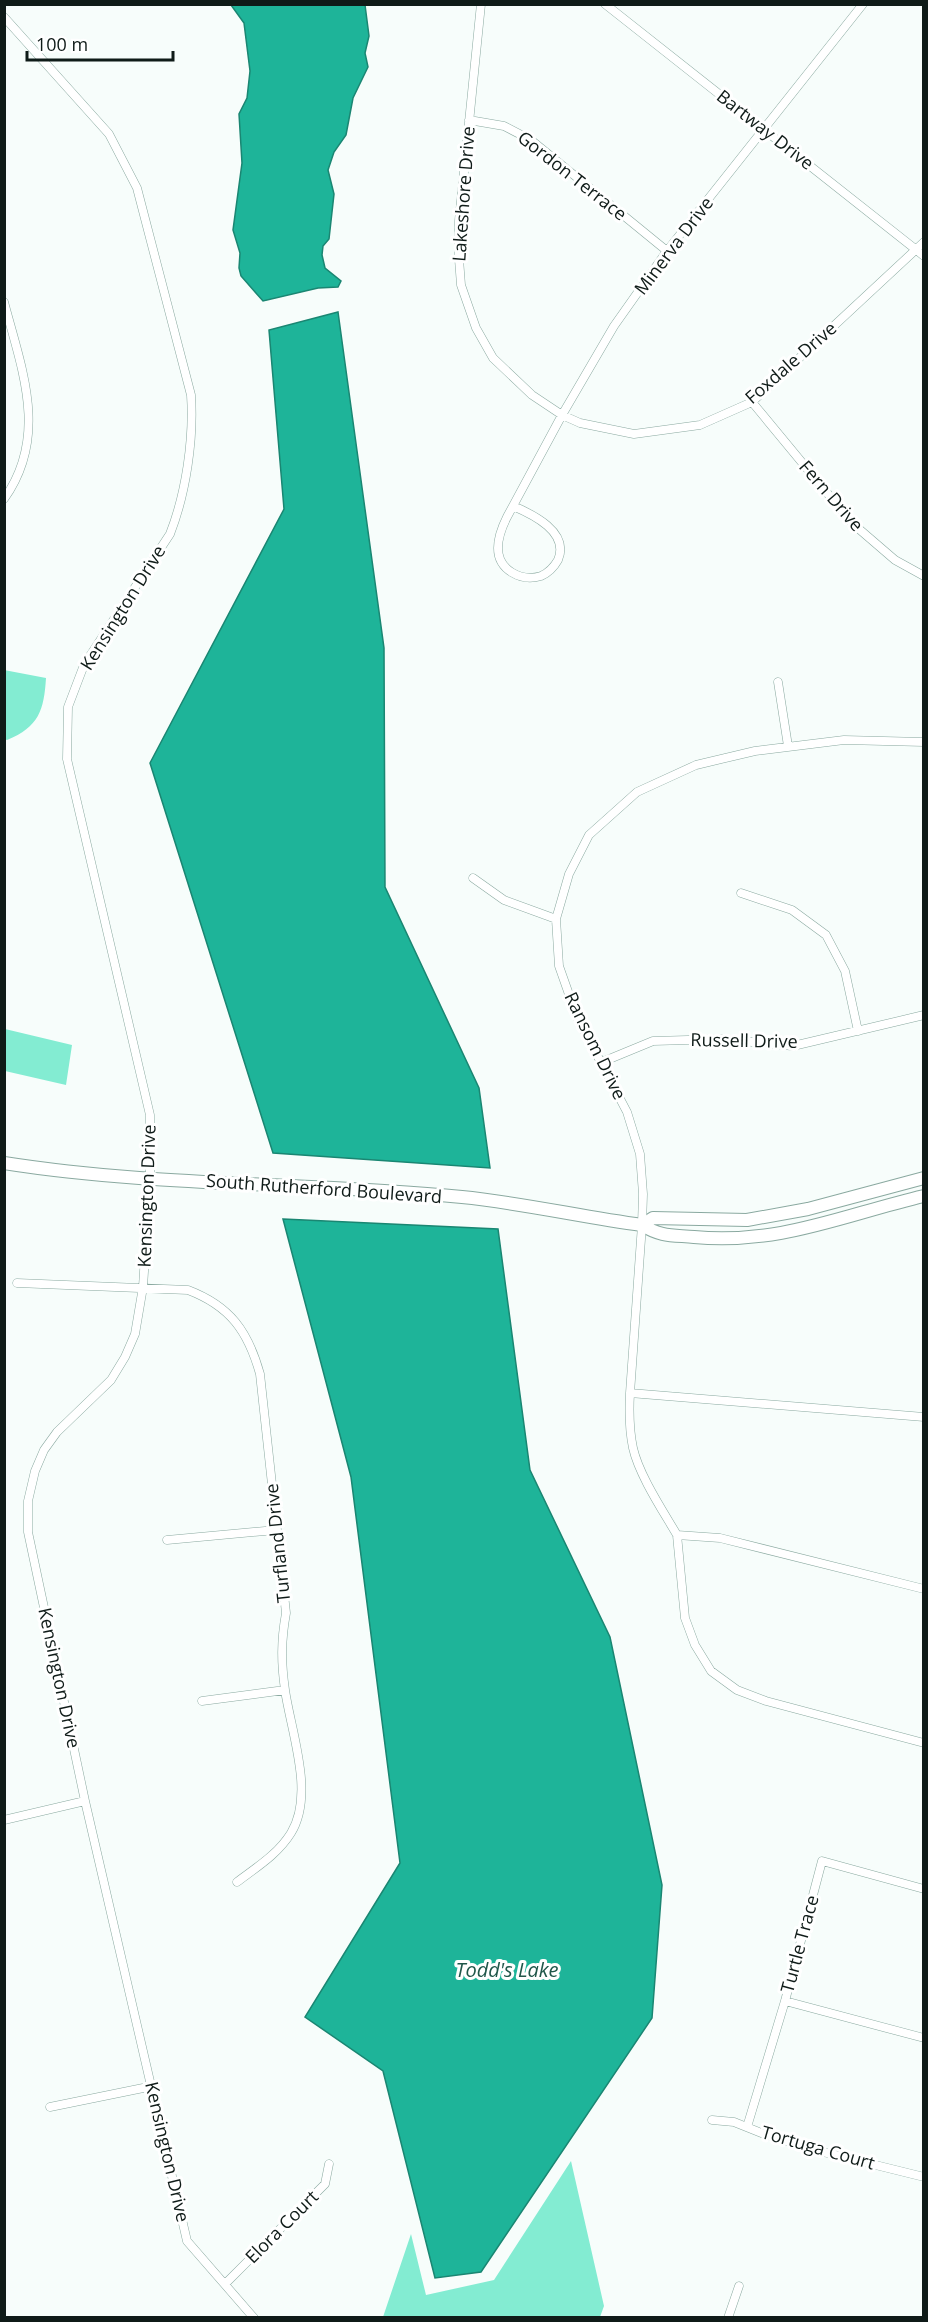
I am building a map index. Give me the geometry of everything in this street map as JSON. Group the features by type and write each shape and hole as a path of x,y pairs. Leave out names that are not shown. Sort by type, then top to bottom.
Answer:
{"highway":[{"name":"South Rutherford Boulevard","path":"4,1163 40,1169 150,1178 463,1197 642,1225 657,1234 723,1240 780,1235 924,1196"},
{"name":"South Rutherford Boulevard","path":"642,1225 653,1218 747,1220 808,1209 924,1178"}],"street":[{"name":"Lakeshore Drive","path":"481,4 458,240 460,274 465,300 480,336 498,363 532,395 562,415"},
{"name":"Bartway Drive","path":"605,4 924,256"},
{"name":"Minerva Drive","path":"513,506 543,522 552,530 557,540 560,551 558,560 553,568 544,575 533,577 517,575 507,569 498,549 500,532 513,506 562,415 614,326 667,251 863,4"},
{"name":"Kensington Drive","path":"4,17 109,134 125,163 136,188 191,395 193,419 178,514 170,534 84,665 68,707 66,732 67,759 150,1115 150,1178 143,1287 135,1334 125,1357 111,1380 57,1432 44,1450 35,1471 27,1501 28,1532 85,1801 153,2086 187,2241 254,2318"},
{"name":"Gordon Terrace","path":"469,120 504,126 531,140 667,251"},
{"name":"Foxdale Drive","path":"562,415 580,423 634,434 700,425 752,402 924,242"},
{"path":"4,302 29,395 29,432 17,481 4,499"},
{"name":"Fern Drive","path":"752,402 852,524 895,560 924,576"},
{"path":"778,682 788,746"},
{"name":"Ransom Drive","path":"677,1535 651,1490 634,1450 629,1418 642,1225 643,1194 640,1154 627,1112 577,1017 559,966 556,919 569,874 590,835 637,792 696,765 788,746 844,740 924,742"},
{"path":"473,878 504,900 556,919"},
{"path":"741,893 792,910 826,935 845,971 858,1031"},
{"name":"Russell Drive","path":"602,1062 653,1041 722,1038 793,1046 924,1015"},
{"name":"Turfland Drive","path":"17,1283 188,1290 206,1297 227,1313 243,1330 248,1340 260,1374 285,1613 281,1641 285,1690 300,1772 300,1809 292,1831 278,1850 237,1882"},
{"path":"630,1392 924,1417"},
{"path":"167,1540 276,1530"},
{"path":"924,1589 720,1538 677,1535 685,1618 695,1645 711,1671 736,1690 766,1701 924,1743"},
{"path":"202,1701 285,1690"},
{"path":"4,1820 85,1801"},
{"name":"Turtle Trace","path":"747,2127 785,2001 822,1861 924,1889"},
{"path":"785,2001 924,2038"},
{"path":"50,2107 153,2086"},
{"name":"Tortuga Court","path":"712,2120 735,2122 764,2134 819,2151 924,2177"},
{"name":"Elora Court","path":"225,2284 325,2184 329,2164"},
{"path":"728,2318 739,2286"}],"shaded area":[{"path":"4,670 46,678 44,699 38,716 26,729 7,740 4,739"},
{"path":"5,1029 72,1045 66,1085 5,1071"},
{"path":"571,2161 604,2306 600,2317 383,2317 411,2234 426,2295 494,2280"}],"water":[{"path":"231,5 365,5 369,36 365,53 368,67 353,98 346,135 334,152 328,170 334,194 329,239 323,246 322,255 325,268 341,281 338,287 318,288 263,301 241,276 240,253 233,230 242,163 239,114 247,98 250,71 244,23"},
{"path":"338,312 384,648 385,887 479,1088 490,1168 273,1153 150,763 284,509 269,330"},
{"name":"Todd's Lake","path":"283,1219 498,1229 530,1470 610,1637 662,1885 652,2018 481,2272 435,2278 383,2071 305,2017 400,1863 351,1477"}]}
